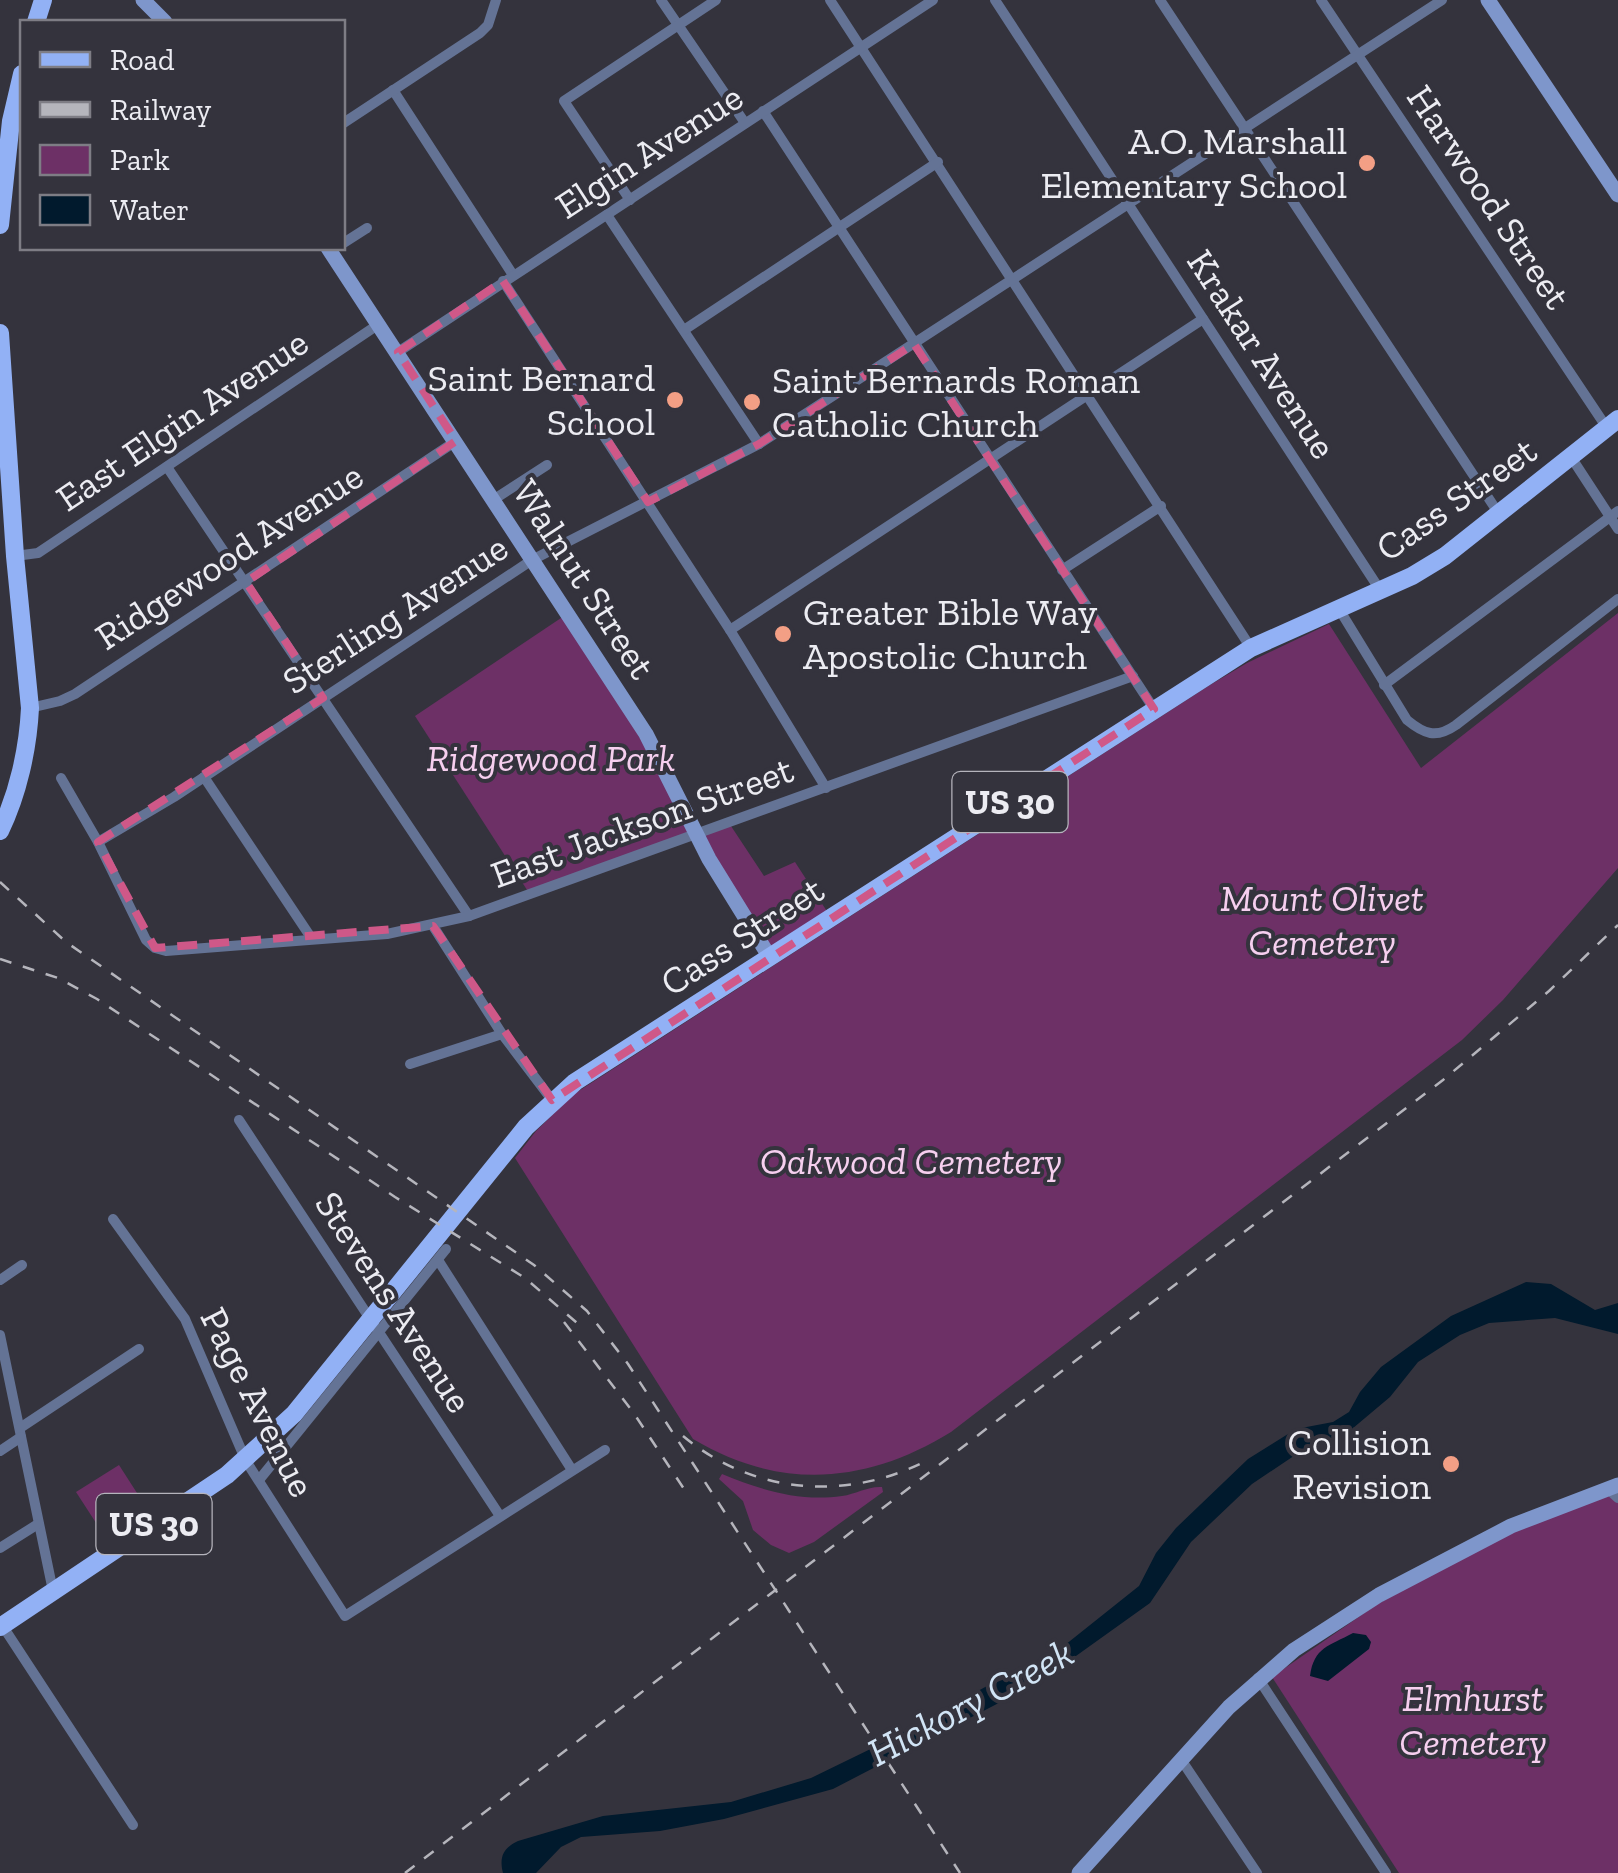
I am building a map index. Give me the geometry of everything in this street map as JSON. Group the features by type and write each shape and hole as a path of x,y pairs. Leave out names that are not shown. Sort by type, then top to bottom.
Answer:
{"main road":[{"path":"0,225 20,84"},
{"path":"0,334 30,708 22,762 0,831"},
{"name":"Cass Street","path":"1,1626 250,1457 294,1414 547,1104 769,956 1251,648 1445,556 1612,423"}],"street":[{"path":"143,0 163,20"},
{"path":"345,122 480,33 494,12 496,0"},
{"path":"661,0 745,123"},
{"path":"630,200 564,101 716,0"},
{"path":"830,0 1251,648"},
{"name":"Elgin Avenue","path":"398,352 932,0"},
{"name":"Krakar Avenue","path":"995,0 1380,590"},
{"path":"1160,0 1500,514"},
{"name":"Harwood Street","path":"1321,0 1612,423"},
{"name":"Sterling Avenue","path":"98,842 204,777 532,560 759,444 1442,0"},
{"path":"1488,0 1618,195"},
{"path":"393,90 826,788"},
{"path":"764,111 988,460 1154,709"},
{"path":"684,330 938,162"},
{"path":"607,215 759,444"},
{"path":"345,242 367,228"},
{"name":"Walnut Street","path":"336,250 379,324 646,734 696,833 769,956"},
{"path":"730,630 1203,318"},
{"name":"East Elgin Avenue","path":"15,556 38,553 379,324"},
{"name":"Ridgewood Avenue","path":"30,708 75,694 456,441"},
{"path":"1571,458 1614,514 1618,528"},
{"path":"493,500 547,465"},
{"path":"168,467 469,916"},
{"path":"1062,570 1161,506"},
{"path":"1384,685 1614,514"},
{"path":"1339,609 1407,720 1432,735 1456,726 1618,599"},
{"name":"East Jackson Street","path":"98,842 120,891 154,948 166,951 388,934 469,916 1133,676"},
{"path":"204,777 312,939"},
{"path":"61,778 98,842"},
{"path":"433,926 547,1104"},
{"path":"410,1064 502,1034"},
{"name":"Stevens Avenue","path":"239,1120 500,1516"},
{"name":"Page Avenue","path":"113,1219 184,1319 259,1480 345,1616 500,1516"},
{"path":"259,1480 446,1249"},
{"path":"438,1260 572,1470"},
{"path":"0,1280 22,1266"},
{"path":"0,1336 52,1591"},
{"path":"0,1452 21,1432 139,1349"},
{"path":"500,1516 605,1450"},
{"path":"1081,1872 1258,1678 1338,1618 1511,1526 1614,1490"},
{"path":"0,1548 38,1524"},
{"path":"1,1626 133,1824"},
{"path":"1258,1678 1386,1873"},
{"path":"1182,1761 1258,1873"}],"highlighted area":[{"path":"503,281 648,502 759,444 914,344 1154,709 552,1100 433,926 155,948 98,842 323,698 246,582 456,441 398,352"}],"green space":[{"path":"1618,613 1618,868 1503,1000 1462,1040 951,1432 919,1449 855,1471 823,1475 758,1467 693,1439 515,1158 574,1094 1210,685 1329,624 1421,768"},
{"name":"Ridgewood Park","path":"567,614 696,833 529,893 415,716"},
{"name":"Ridgewood Park","path":"729,823 764,876 795,862 830,916 769,955 698,834"},
{"path":"119,1465 155,1521 113,1549 76,1492"},
{"path":"722,1474 795,1496 842,1496 877,1487 882,1487 883,1492 814,1542 789,1553 753,1530 743,1501 719,1479"},
{"name":"Elmhurst Cemetery","path":"1605,1491 1618,1503 1618,1873 1399,1873 1272,1677 1376,1605 1513,1529"}],"water":[{"name":"Hickory Creek","path":"1526,1282 1551,1284 1595,1310 1618,1303 1618,1334 1555,1318 1489,1323 1460,1335 1418,1362 1390,1397 1346,1434 1313,1443 1252,1484 1191,1542 1150,1603 1041,1681 833,1789 724,1819 660,1831 581,1837 561,1847 536,1873 503,1873 503,1854 518,1841 603,1816 731,1802 811,1778 987,1686 1050,1661 1139,1586 1156,1553 1176,1528 1248,1459 1296,1429 1333,1422 1349,1412 1381,1367 1451,1316"},
{"path":"1353,1633 1366,1635 1371,1642 1369,1649 1328,1681 1310,1676 1319,1653"}],"railway":[{"path":"0,882 66,942 534,1265 587,1311 628,1364 960,1873"},
{"path":"405,1873 1443,1080 1549,991 1618,925"},
{"path":"0,959 58,978 97,999 395,1197 525,1278 584,1329"},
{"path":"564,1322 633,1412 688,1495"},
{"path":"683,1436 740,1471 802,1486 867,1482 930,1459"}],"place":[{"name":"A.O. Marshall Elementary School","path":"1367,163"},
{"name":"Saint Bernard School","path":"675,400"},
{"name":"Saint Bernards Roman Catholic Church","path":"752,402"},
{"name":"Greater Bible Way Apostolic Church","path":"783,634"},
{"name":"Collision Revision","path":"1451,1464"}],"park label":[{"name":"Mount Olivet Cemetery","path":"1322,920"},
{"name":"Oakwood Cemetery","path":"911,1161"}]}
